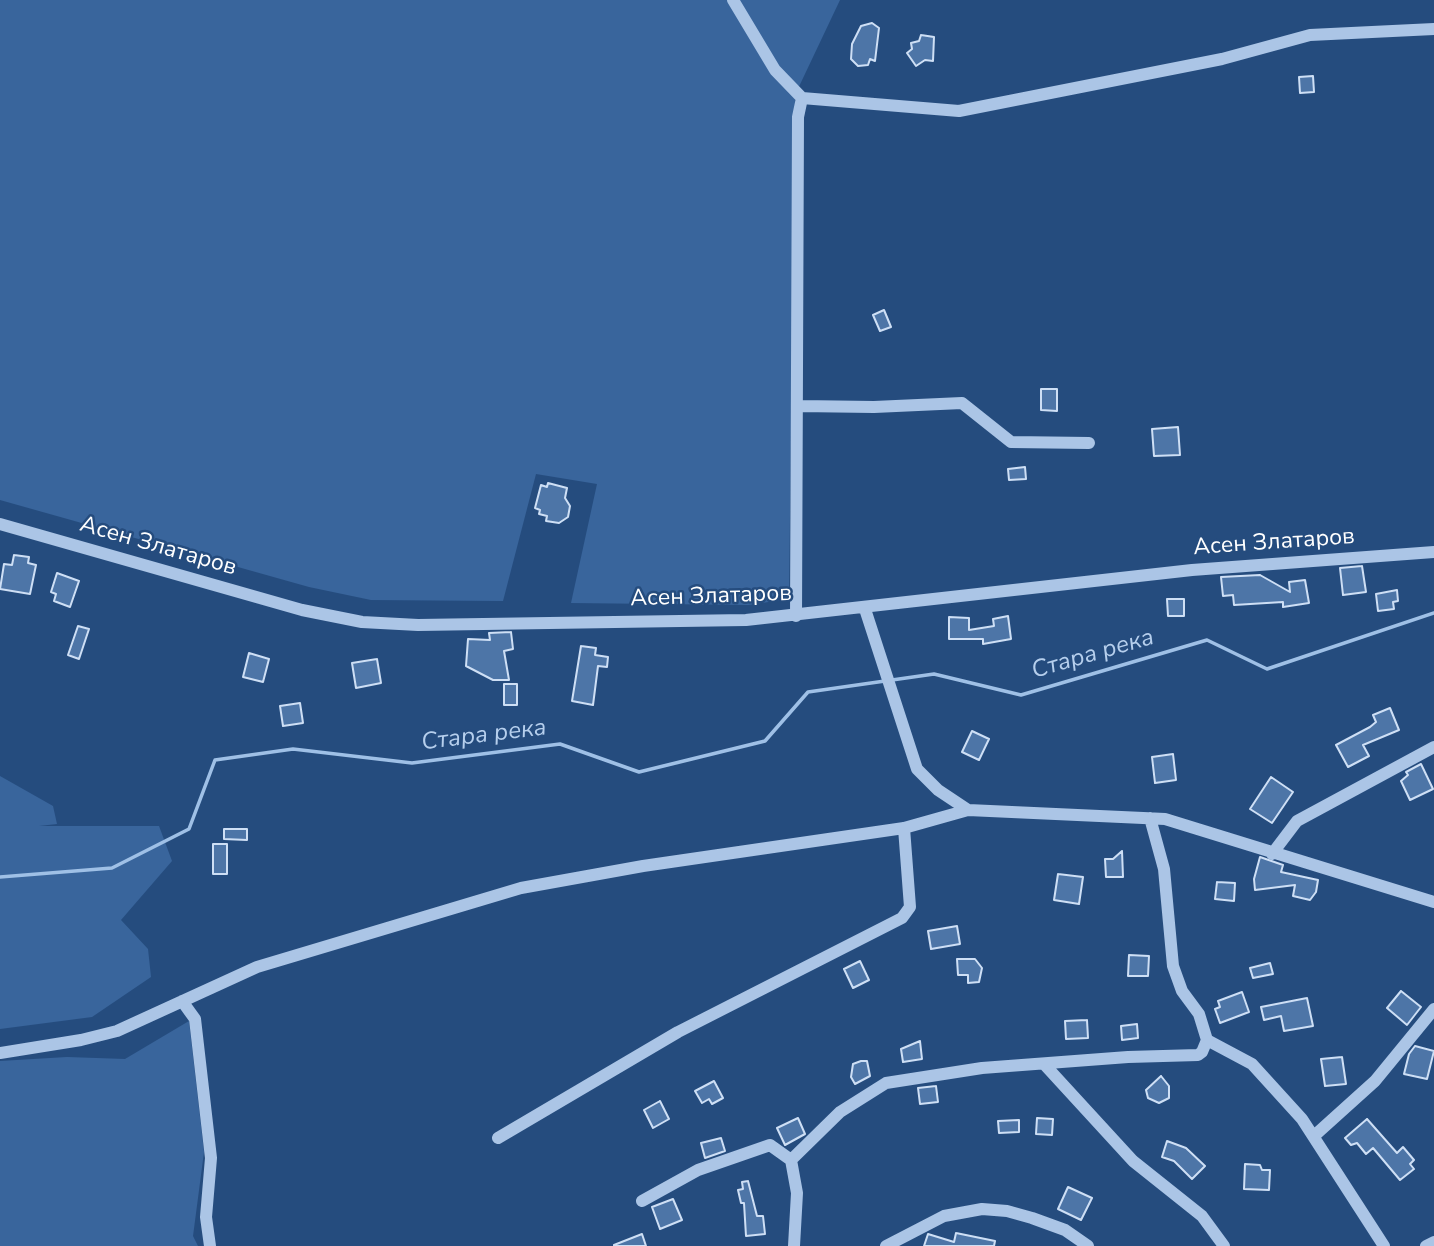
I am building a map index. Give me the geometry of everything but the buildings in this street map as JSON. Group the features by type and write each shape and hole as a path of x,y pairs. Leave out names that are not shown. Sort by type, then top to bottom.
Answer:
{"street":[{"path":"733,0 775,70 802,98 959,111 1222,59 1310,35 1434,29"},
{"path":"796,616 799,117 802,98"},
{"path":"799,406 874,407 962,403 1011,442 1089,443"},
{"name":"Асен Златаров","path":"0,524 302,610 362,622 418,625 746,620 864,609 1072,582 1434,552"},
{"path":"864,609 917,769 938,789 968,810"},
{"path":"1272,854 1297,821 1433,749"},
{"path":"0,1053 81,1040 117,1031 257,967 521,888 643,866 904,828 968,810 1165,819 1434,902"},
{"path":"1150,818 1164,869 1173,966 1182,991 1199,1014 1207,1040 1252,1064 1303,1119 1384,1246"},
{"path":"498,1138 678,1032 902,918 910,906 904,828"},
{"path":"182,1001 195,1019 200,1057 211,1158 206,1217 210,1246"},
{"path":"1314,1136 1375,1081 1434,1009"},
{"path":"791,1160 840,1112 886,1083 982,1068 1198,1055 1207,1040"},
{"path":"1044,1063 1133,1161 1202,1216 1224,1246"},
{"path":"642,1201 698,1170 749,1150 770,1145 791,1160 797,1193 794,1246"},
{"path":"886,1246 944,1216 982,1209 1007,1211 1065,1230 1088,1246"},
{"path":"1426,1246 1434,1242"}],"shaded area":[{"path":"0,0 840,0 795,95 789,599 748,605 571,603 597,484 536,474 503,601 371,600 309,587 0,500"},
{"path":"0,776 53,806 57,824 39,826 159,826 172,861 121,920 148,949 151,977 92,1017 0,1029"},
{"path":"189,1021 204,1152 193,1236 198,1246 0,1246 0,1061 67,1057 125,1059"}],"waterway":[{"name":"Стара река","path":"892,680 934,674 1021,695 1207,640 1267,669 1434,613"},
{"name":"Стара река","path":"0,877 112,868 189,829 215,760 293,749 412,763 560,744 639,772 765,741 808,692 885,681"}]}
